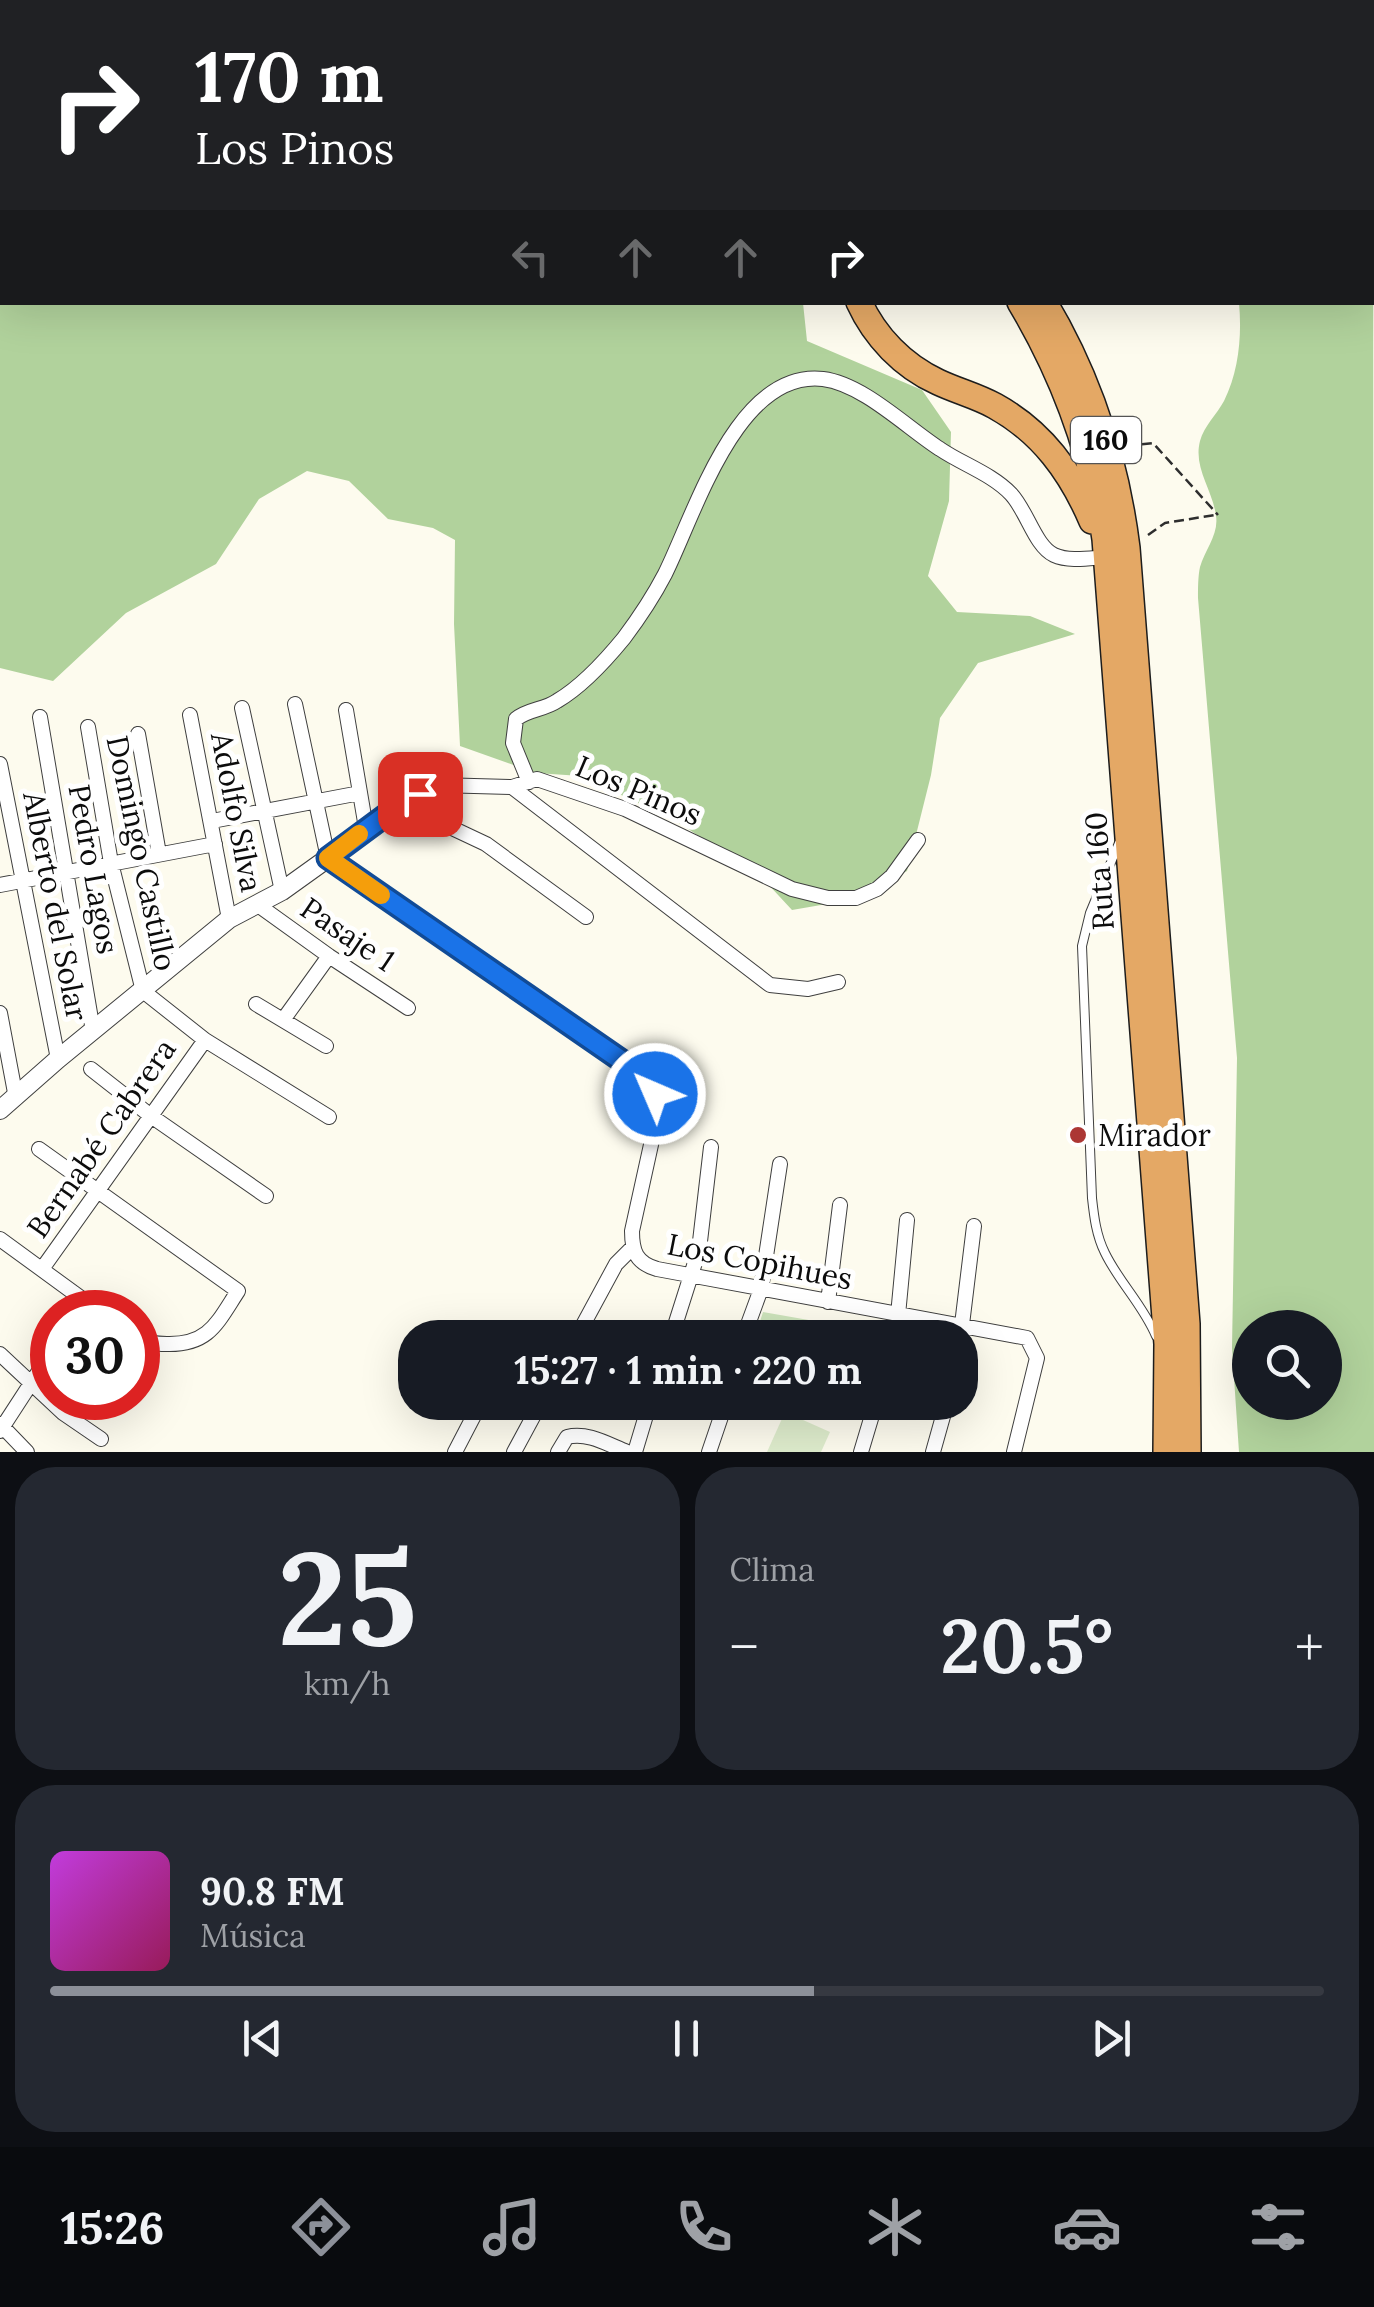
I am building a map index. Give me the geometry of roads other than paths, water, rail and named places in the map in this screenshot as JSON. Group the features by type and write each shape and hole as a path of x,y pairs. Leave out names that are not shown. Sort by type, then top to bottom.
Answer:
{"highway":[{"path":"861,305 886,344 911,366 940,383 994,405 1044,444 1071,478 1107,557"},
{"name":"Ruta 160","path":"1022,305 1077,421 1096,488 1107,557 1168,1378 1166,1452"},
{"name":"Ruta 160","path":"1046,305 1080,371 1108,448 1123,513 1188,1324 1188,1452"}],"street":[{"path":"528,782 513,743 516,719 524,712 554,704 622,641 664,576 736,430 757,404 788,382 822,379 860,394 1007,490 1028,516 1041,545 1052,554 1107,557"},
{"path":"0,1110 229,919 282,891 328,858 295,704"},
{"path":"242,708 282,891"},
{"path":"346,710 366,828"},
{"name":"Adolfo Silva","path":"190,714 229,919"},
{"name":"Pedro Lagos","path":"40,717 93,1031"},
{"name":"Domingo Castillo","path":"88,727 112,863 143,991"},
{"path":"138,734 159,854"},
{"name":"Alberto del Solar","path":"0,764 58,1058"},
{"name":"Los Pinos","path":"328,858 401,804 438,785 512,787 547,781 625,810 792,889 828,898 856,898 877,889 892,876 918,840"},
{"path":"512,787 770,984 808,989 838,982"},
{"path":"212,821 360,793"},
{"path":"401,804 486,844 586,917"},
{"path":"0,885 216,844"},
{"name":"Los Copihues","path":"328,858 641,1074 655,1094 656,1122 632,1230 632,1248 638,1260 646,1266 690,1276 915,1320"},
{"name":"Pasaje 1","path":"258,905 408,1008"},
{"path":"283,1020 328,956"},
{"path":"143,991 205,1040 329,1117"},
{"path":"256,1004 326,1046"},
{"path":"0,1013 16,1098"},
{"name":"Bernabé Cabrera","path":"42,1269 205,1040"},
{"path":"92,1069 151,1116 266,1196"},
{"path":"677,1320 698,1250 711,1147"},
{"path":"39,1149 238,1291 210,1333 188,1345 160,1344"},
{"path":"750,1320 761,1289 780,1164"},
{"path":"828,1302 840,1206"},
{"path":"897,1320 907,1220"},
{"path":"963,1320 974,1226"},
{"path":"0,1239 42,1269 63,1290"},
{"path":"586,1320 616,1264 632,1248"},
{"name":"Los Copihues","path":"978,1335 1027,1338 1037,1358 1014,1452"},
{"path":"0,1354 30,1381"},
{"path":"27,1452 1,1427 30,1386"},
{"path":"73,1420 101,1439"},
{"path":"456,1452 471,1420"},
{"path":"514,1452 531,1420"},
{"path":"635,1452 645,1420"},
{"path":"709,1452 720,1420"},
{"path":"862,1452 871,1420"},
{"path":"934,1452 942,1420"},
{"path":"558,1452 566,1437 577,1435 596,1438 627,1452"}],"lane":[{"path":"1127,811 1116,854 1090,913 1082,946 1092,1198 1106,1254 1149,1320 1168,1378"}],"place":[{"name":"Mirador","path":"1078,1135"}]}
